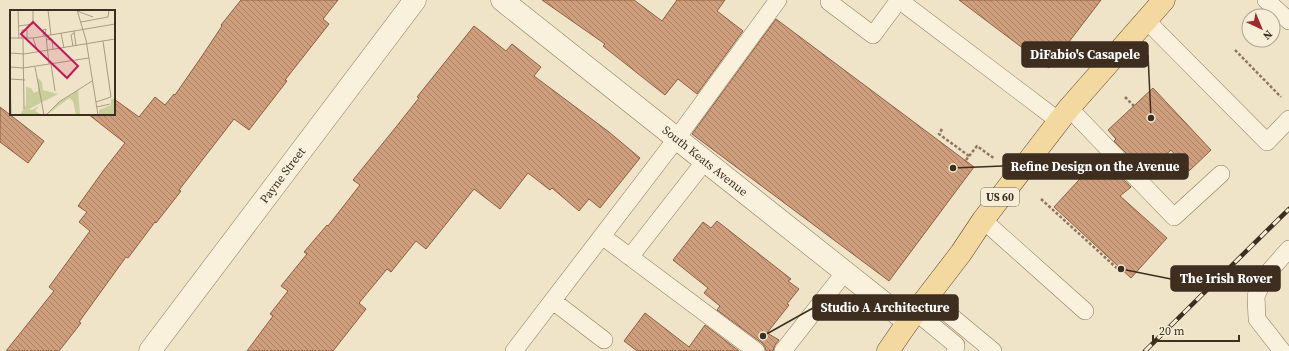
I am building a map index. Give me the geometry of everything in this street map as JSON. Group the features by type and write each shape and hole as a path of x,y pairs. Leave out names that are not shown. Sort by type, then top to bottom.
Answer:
{"main road":[{"name":"US 60","path":"888,351 917,310 961,253 983,220 1064,115 1164,0"}],"street":[{"name":"Payne Street","path":"150,351 415,0"},
{"name":"South Keats Avenue","path":"502,0 845,272 917,310"}],"lane":[{"path":"514,351 677,138 778,0"},
{"path":"829,2 873,35 899,0 1064,115 1174,217 1221,174"},
{"path":"1266,0 1289,21"},
{"path":"1146,20 1267,142 1289,119"},
{"path":"630,257 705,161"},
{"path":"983,220 1086,311"},
{"path":"602,236 756,351"},
{"path":"1282,351 1257,319 1256,296 1266,275 1289,249"},
{"path":"783,351 845,272"},
{"path":"553,301 604,340"},
{"path":"917,310 987,346"},
{"path":"917,310 956,345 955,351"},
{"path":"965,351 987,346"}],"path":[{"path":"1235,50 1284,100"},
{"path":"1125,97 1134,106"},
{"path":"942,129 939,134 969,156"},
{"path":"966,160 977,146 994,159"},
{"path":"1041,199 1120,271 1122,268"}],"building":[{"path":"241,0 338,0 323,19 329,24 285,80 287,81 249,130 234,119 179,190 181,191 156,223 155,222 128,258 126,257 79,322 81,323 59,351 6,351 54,291 49,287 90,231 79,222 87,212 78,206 125,143 89,115 115,115 115,100 139,117 155,97 165,105 174,94 175,95 222,26 221,25"},
{"path":"542,0 634,0 662,21 677,0 725,0 717,11 743,31 697,94 678,79 665,95 603,46 605,44"},
{"path":"959,0 1101,0 1049,68"},
{"path":"776,19 974,167 889,281 692,134"},
{"path":"474,26 506,51 512,44 541,67 534,76 609,132 640,158 600,208 589,199 579,211 552,188 550,190 528,173 500,209 474,189 426,249 416,241 391,272 387,269 359,303 366,309 333,351 247,351 273,316 270,314 288,291 281,286 307,254 304,252 327,225 328,226 360,185 353,180 419,98 417,97"},
{"path":"1153,88 1211,150 1189,171 1171,150 1146,173 1114,141 1116,139 1108,130"},
{"path":"0,107 44,141 28,163 0,142"},
{"path":"1101,156 1131,187 1120,196 1167,238 1131,278 1054,207"},
{"path":"717,221 791,279 788,281 799,289 787,304 789,305 767,333 779,340 773,351 766,351 762,343 717,310 720,306 704,293 708,288 673,260 703,222 711,228"},
{"path":"645,313 689,347 705,325 739,351 637,351 624,341"}],"railway":[{"path":"1145,351 1289,209"}],"place":[{"name":"DiFabio's Casapele","path":"1151,118"},
{"name":"Refine Design on the Avenue","path":"953,168"},
{"name":"The Irish Rover","path":"1121,269"},
{"name":"Studio A Architecture","path":"763,336"}]}
